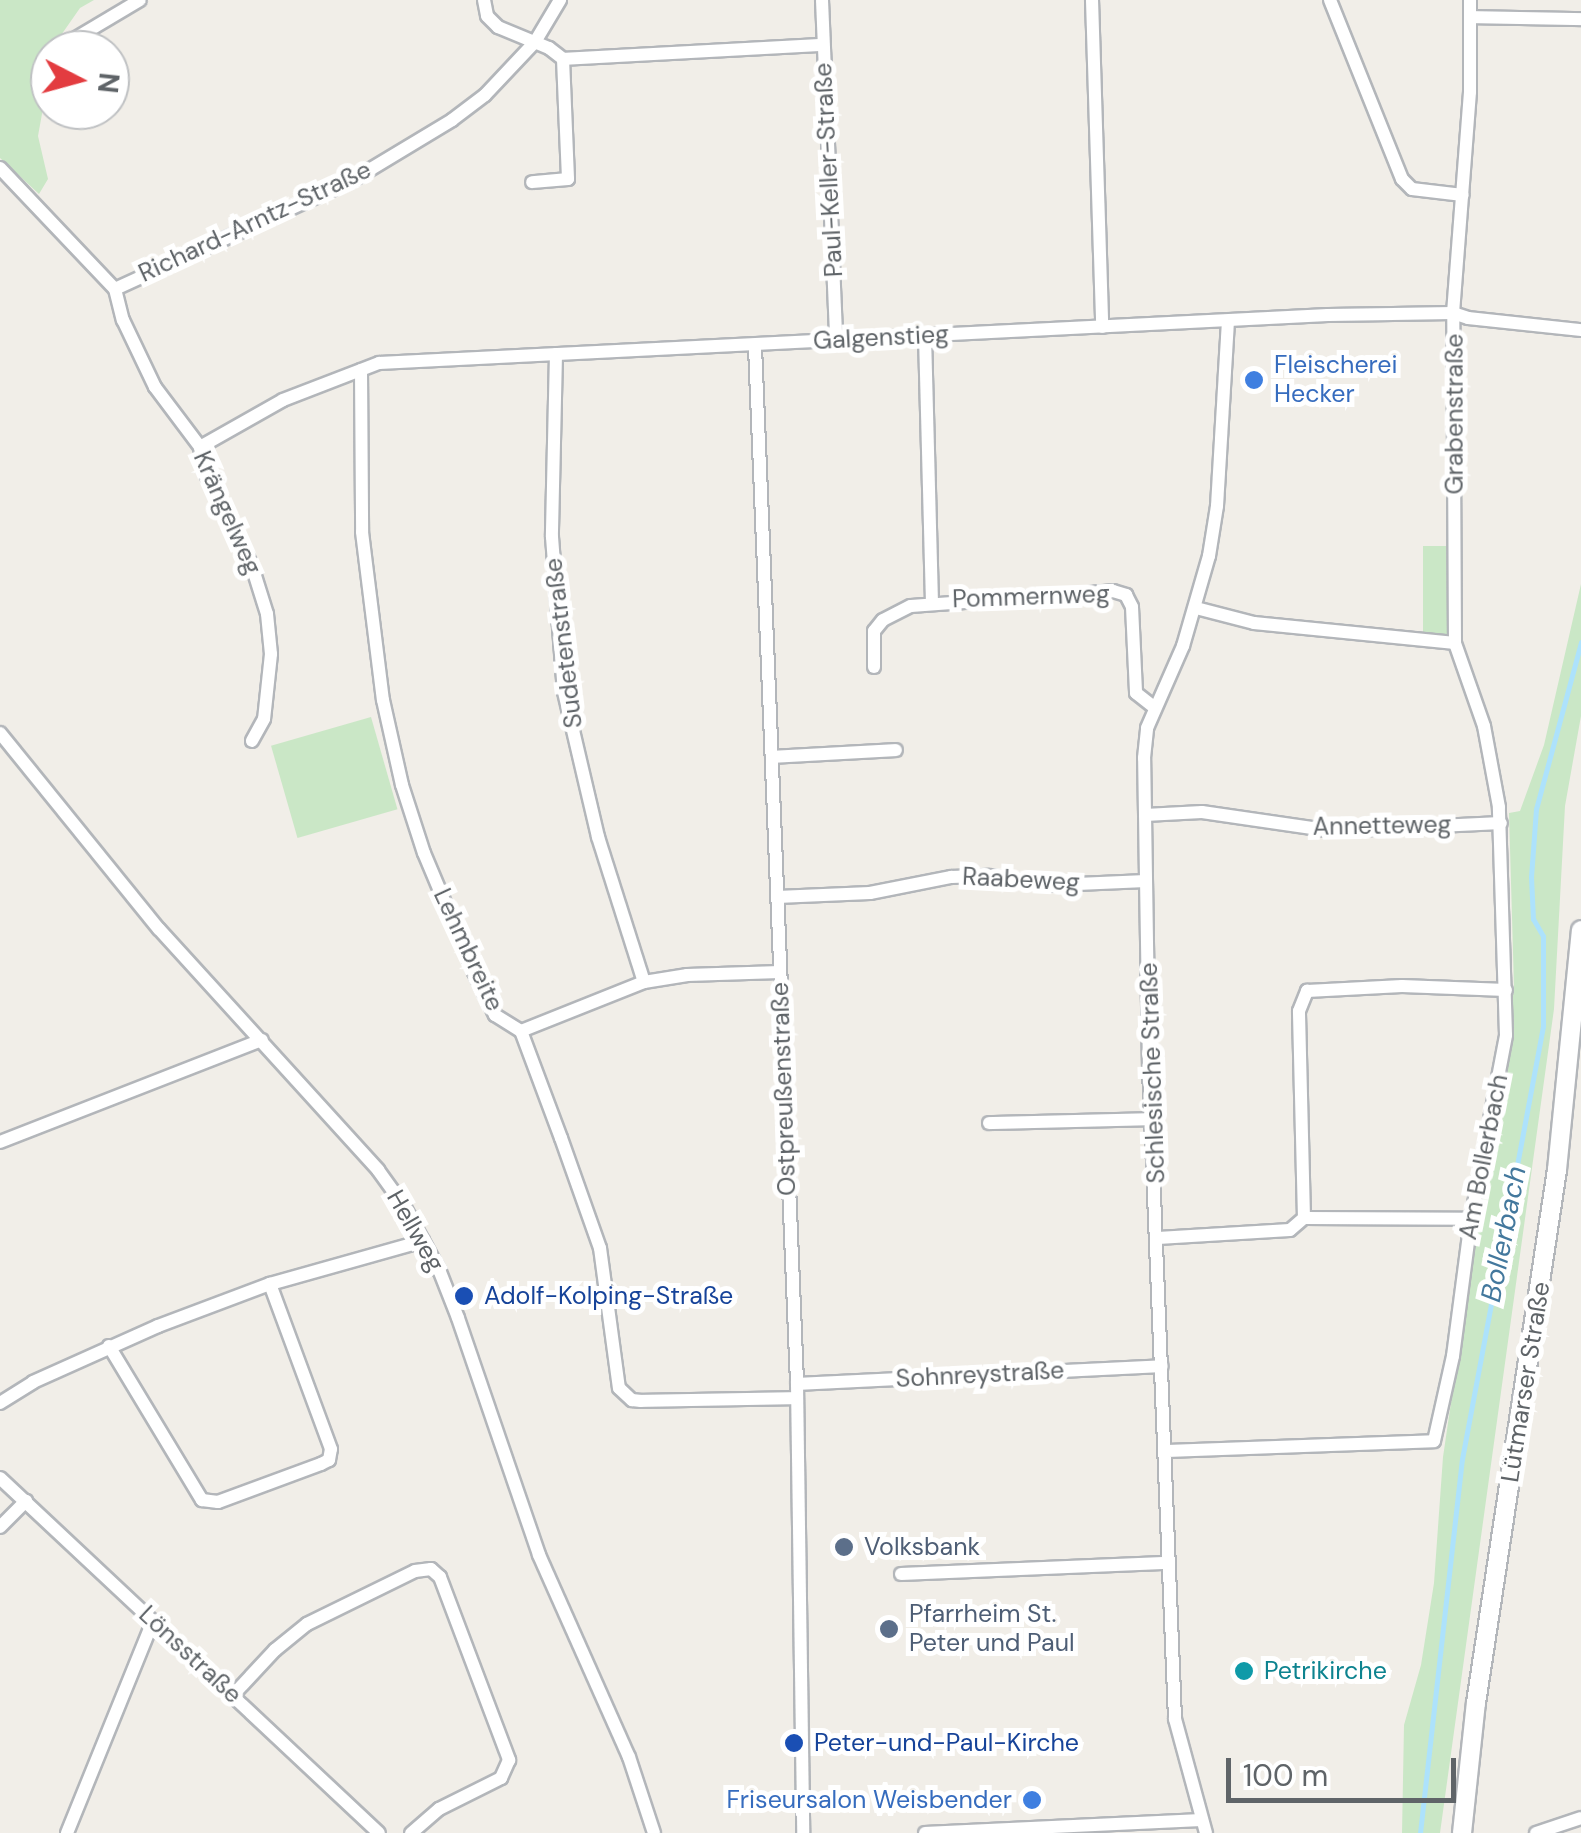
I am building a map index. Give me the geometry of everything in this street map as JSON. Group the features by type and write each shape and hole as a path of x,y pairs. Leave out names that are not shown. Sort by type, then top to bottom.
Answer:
{"main road":[{"name":"Lütmarser Straße","path":"1462,1833 1476,1703 1555,1187 1581,930"}],"street":[{"path":"89,30 140,0"},
{"path":"484,0 487,16 498,28 563,58 823,45"},
{"name":"Richard-Arntz-Straße","path":"115,289 351,181 452,120 484,95 535,42 560,0"},
{"name":"Paul-Keller-Straße","path":"822,0 836,340"},
{"path":"1092,0 1102,327"},
{"path":"1330,0 1402,179 1412,189 1464,195"},
{"name":"Grabenstraße","path":"1470,0 1464,195 1453,312 1455,643 1484,726 1500,823"},
{"path":"1472,17 1581,19"},
{"path":"532,182 568,179 563,58"},
{"name":"Krängelweg","path":"0,168 115,289 123,320 155,387 200,447 203,468 252,566 268,614 269,688 264,719 252,741"},
{"name":"Galgenstieg","path":"200,447 283,400 378,363 410,360 1453,312 1468,318 1581,330"},
{"name":"Schlesische Straße","path":"1203,1827 1176,1719 1151,1118 1144,758 1154,708 1184,646 1196,608 1217,506 1228,321"},
{"name":"Pommernweg","path":"924,336 932,601"},
{"name":"Ostpreußenstraße","path":"755,346 798,1391 803,1833"},
{"name":"Sudetenstraße","path":"556,354 552,537 564,692 598,837 644,982"},
{"name":"Lehmbreite","path":"360,370 362,532 383,700 402,785 440,895 488,1000 506,1026 521,1031 600,1248 619,1388 624,1395 641,1401 798,1391"},
{"name":"Pommernweg","path":"874,667 874,631 884,620 932,601 1113,590 1126,595 1132,607 1136,693 1154,708"},
{"path":"1196,608 1254,622 1455,643"},
{"name":"Hellweg","path":"0,732 159,930 378,1170 423,1241 458,1318 539,1555 629,1757 654,1833"},
{"path":"772,757 896,750"},
{"name":"Annetteweg","path":"1146,815 1202,812 1334,831 1500,823"},
{"name":"Am Bollerbach","path":"1166,1452 1434,1441 1453,1356 1470,1219 1506,1035 1500,823"},
{"name":"Raabeweg","path":"778,898 870,894 951,877 989,876 1054,885 1146,882"},
{"path":"521,1031 644,982 687,975 780,972"},
{"path":"1304,1218 1300,1000 1307,991 1451,986 1506,990"},
{"path":"0,1142 262,1040"},
{"path":"989,1123 1151,1118"},
{"path":"1158,1238 1290,1230 1304,1218 1470,1219"},
{"path":"0,1403 109,1346 270,1284 423,1241"},
{"path":"109,1346 202,1500 218,1502 321,1464 329,1460 332,1449 270,1284"},
{"name":"Sohnreystraße","path":"798,1391 1162,1366"},
{"name":"Lönsstraße","path":"0,1478 379,1833"},
{"path":"0,1527 26,1502"},
{"path":"901,1574 1169,1563"},
{"path":"232,1695 274,1650 307,1624 415,1571 432,1569 440,1576 509,1760 501,1778 439,1809 411,1833"},
{"path":"66,1833 153,1622"},
{"path":"1536,1833 1581,1818"},
{"path":"925,1833 1203,1827"}],"green space":[{"path":"0,0 94,0 80,8 65,30 30,30 30,130 39,130 48,179 39,194 0,158"},
{"path":"1423,546 1449,546 1449,634 1423,634"},
{"path":"1581,584 1581,716 1565,806 1554,1009 1440,1833 1402,1833 1404,1725 1421,1665 1434,1583 1443,1457 1477,1226 1503,1087 1514,987 1509,813 1520,811 1544,745"},
{"path":"371,717 397,809 297,838 271,746"}],"waterway":[{"name":"Bollerbach","path":"1420,1833 1462,1459 1543,1026 1543,936 1533,919 1531,877 1536,809 1581,642"}],"place":[{"name":"Fleischerei Hecker","path":"1254,380"},
{"name":"Adolf-Kolping-Straße","path":"464,1296"},
{"name":"Volksbank","path":"844,1547"},
{"name":"Pfarrheim St. Peter und Paul","path":"889,1629"},
{"name":"Petrikirche","path":"1244,1671"},
{"name":"Peter-und-Paul-Kirche","path":"794,1743"},
{"name":"Friseursalon Weisbender","path":"1032,1800"}]}
